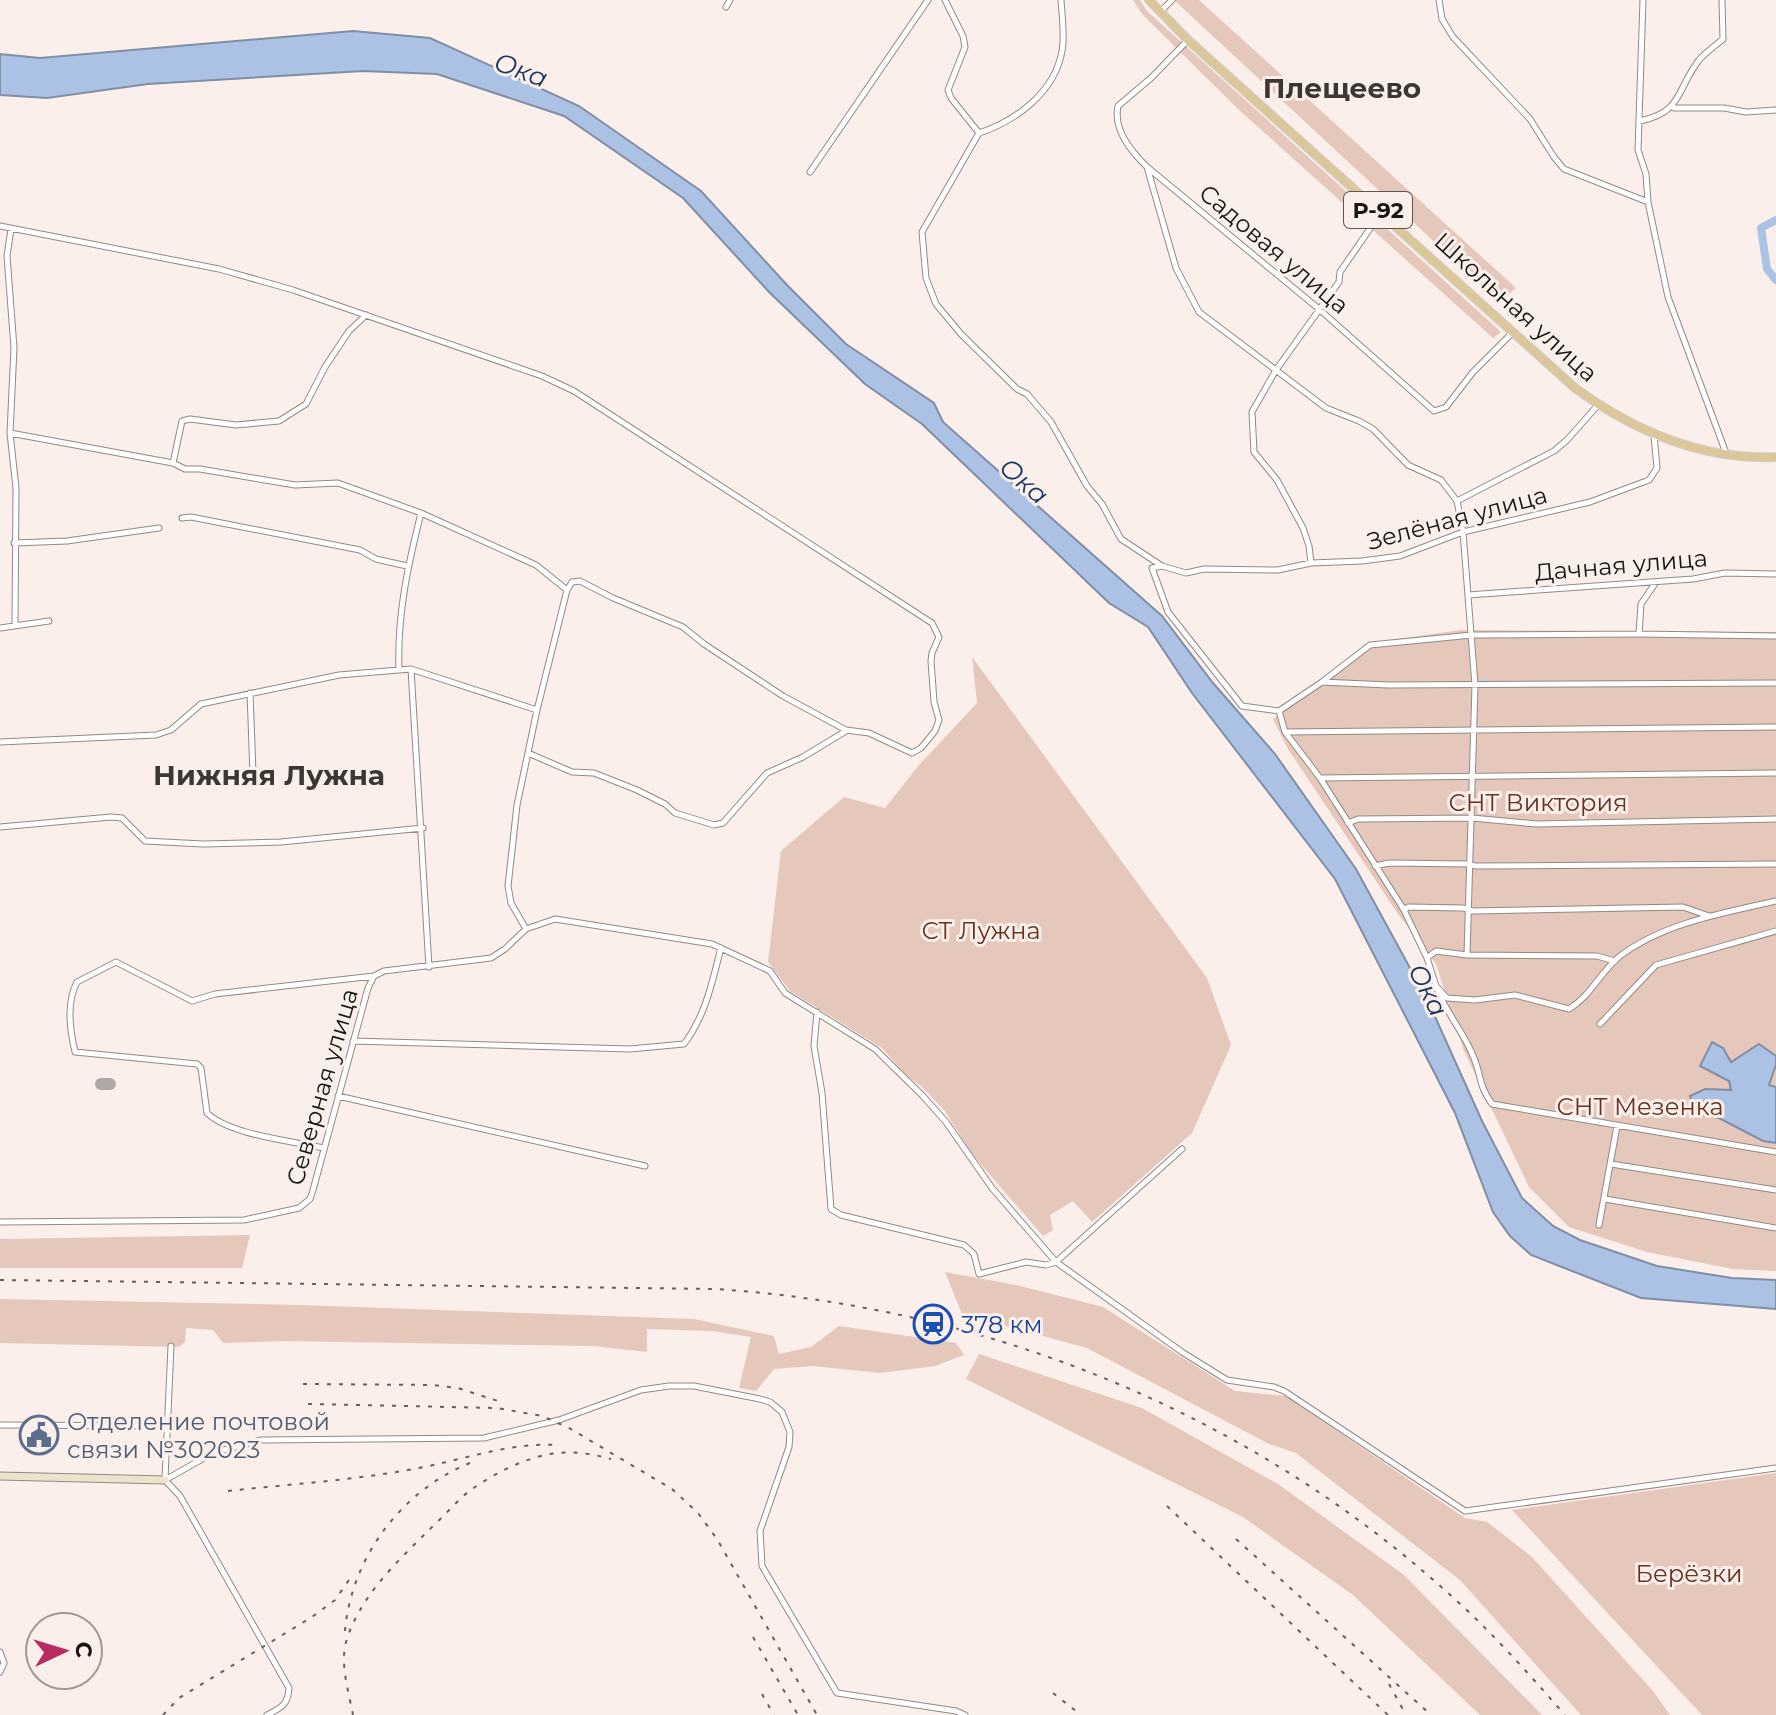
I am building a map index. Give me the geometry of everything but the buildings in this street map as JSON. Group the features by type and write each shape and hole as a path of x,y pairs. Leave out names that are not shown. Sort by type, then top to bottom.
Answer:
{"main road":[{"name":"Р-92","path":"1149,0 1160,12"},
{"name":"Школьная улица","path":"1160,12 1575,388 1598,405"},
{"name":"Р-92","path":"1598,405 1654,435 1697,449 1776,457"}],"street":[{"path":"726,7 730,0"},
{"path":"810,172 928,0"},
{"path":"945,0 963,36 965,47 948,90 979,133"},
{"path":"1061,0 1062,51 1051,82 1017,116 979,133 922,232 926,278 936,304 961,334 1017,389 1027,394 1051,422 1121,539 1162,566"},
{"path":"1160,12 1172,0"},
{"path":"1439,0 1442,19 1453,37 1530,119 1564,169 1648,202"},
{"path":"1643,0 1638,150 1646,174 1648,202 1668,297 1727,454"},
{"path":"1673,108 1699,60 1723,39 1722,0"},
{"name":"Садовая улица","path":"1188,40 1122,102 1117,112 1129,147 1147,167 1319,309 1434,411 1446,407 1473,372 1513,332"},
{"path":"1640,121 1656,118 1673,108 1724,108 1746,112 1776,110"},
{"path":"1147,167 1176,268 1199,312 1326,408 1373,429 1408,465 1441,480 1457,501 1463,532 1475,685 1467,955"},
{"path":"1311,563 1303,528 1277,480 1252,448 1252,412 1276,370 1339,282 1340,272 1381,213"},
{"path":"0,226 219,269 293,290 542,376 574,391 932,623 939,637 931,661 934,702 939,720 935,731 921,748 912,753 869,733 846,730 783,696 683,627 580,581 572,582 567,590 537,710 517,805 508,886 511,903 526,929"},
{"path":"11,229 7,256 14,367 10,433 16,488 15,625"},
{"path":"173,463 182,421 190,419 236,425 279,421 306,404 325,367 349,331 366,315"},
{"path":"1457,501 1554,451 1598,405"},
{"path":"10,433 173,463 185,469 295,485 338,483 421,513 536,565 567,590"},
{"name":"Зелёная улица","path":"1162,566 1174,571 1278,570 1311,563 1400,556 1463,532 1590,502 1649,480 1657,468 1654,435"},
{"path":"399,669 397,635 407,566 421,513"},
{"path":"182,518 191,517 360,550 376,559 407,566"},
{"path":"14,543 67,541 159,528"},
{"path":"1162,566 1152,568 1168,612 1242,706 1279,711 1370,645 1472,635 1776,636"},
{"name":"Дачная улица","path":"1468,595 1656,582 1725,573 1776,574"},
{"path":"1639,634 1641,604 1656,582"},
{"path":"0,628 49,621"},
{"path":"0,742 164,734 201,704 339,675 399,669 411,669 537,710"},
{"path":"411,669 423,828 429,968"},
{"path":"1322,682 1475,685 1776,683"},
{"path":"250,693 253,773"},
{"path":"1279,711 1285,732 1320,778 1404,910 1427,958 1441,1002 1474,1059 1480,1087 1492,1104 1776,1152"},
{"path":"1285,732 1776,727"},
{"path":"528,753 572,772 594,773 608,778 665,804 675,813 714,825 723,823 767,773 803,757 846,730"},
{"path":"1320,778 1776,773"},
{"path":"0,827 111,817 122,818 145,841 203,844 281,842 423,828"},
{"path":"1348,823 1358,819 1472,818 1536,824 1776,819"},
{"path":"1375,866 1389,863 1475,866 1776,864"},
{"path":"1436,986 1447,998 1475,1000 1515,995 1569,1009 1583,1001 1615,961 1654,934 1711,916 1776,901"},
{"path":"1404,910 1408,907 1468,910 1683,907 1711,916"},
{"name":"Северная улица","path":"0,1222 244,1220 299,1208 310,1199 368,988 374,976 384,971 429,968 491,958 526,929 555,919 699,941 770,971 785,993 875,1049 922,1095 946,1122 992,1188 1056,1262 1227,1380 1284,1391 1465,1511 1776,1468"},
{"path":"1600,1024 1656,965 1776,931"},
{"path":"353,1041 630,1049 684,1044 697,1027 704,1010 721,948"},
{"path":"1427,958 1436,951 1467,955 1597,956 1615,961"},
{"path":"324,1148 241,1129 213,1118 207,1113 201,1068 197,1064 75,1052 70,1023 74,988 77,982 116,962 192,1001 215,994 374,976"},
{"path":"817,1012 814,1046 822,1093 831,1209 841,1215 964,1245 974,1254 979,1274 1026,1262 1046,1265 1056,1262 1182,1149"},
{"path":"338,1096 645,1166"},
{"path":"1599,1225 1617,1126"},
{"path":"1611,1164 1776,1190"},
{"path":"1605,1199 1776,1228"},
{"path":"171,1346 165,1480 180,1496 289,1688 283,1707 267,1715"},
{"path":"0,1476 165,1480 213,1453 261,1440 484,1438 559,1420 641,1390 669,1386 694,1386 760,1399 770,1402 782,1412 790,1432 789,1447 760,1531 762,1566 837,1693 965,1715"},
{"path":"0,1425 168,1426"},
{"path":"0,1652 2,1669"}],"green space":[{"path":"1133,0 1140,0 1147,11 1501,332 1493,338 1237,108 1142,14"},
{"path":"1174,0 1199,0 1516,288 1499,302"},
{"name":"СНТ Виктория","path":"1461,630 1776,632 1776,1271 1733,1269 1647,1252 1569,1227 1529,1187 1464,1051 1436,964 1398,914 1288,749 1273,719 1369,643"},
{"name":"СТ Лужна","path":"972,657 1207,978 1231,1045 1192,1133 1092,1222 1073,1201 1050,1215 1053,1230 1043,1236 972,1154 945,1111 922,1087 906,1075 882,1048 790,991 768,962 781,851 844,797 885,808 919,765 977,703"},
{"path":"250,1235 242,1268 0,1268 0,1239"},
{"path":"945,1272 1016,1285 1103,1307 1235,1391 1286,1396 1465,1518 1487,1522 1532,1557 1653,1691 1670,1715 1581,1715 1460,1580 1296,1453 1269,1444 1087,1348 962,1314"},
{"path":"0,1299 300,1305 694,1319 774,1336 779,1354 811,1347 839,1326 956,1343 964,1355 935,1366 880,1373 814,1366 774,1369 756,1391 739,1388 751,1337 712,1331 647,1329 647,1352 593,1346 282,1341 223,1343 213,1330 186,1328 185,1342 179,1347 0,1343"},
{"path":"979,1354 1142,1408 1278,1484 1404,1575 1542,1715 1480,1715 1353,1595 1243,1517 966,1379"},
{"name":"Берёзки","path":"1776,1473 1776,1715 1702,1715 1512,1510"}],"water":[{"path":"353,31 430,38 579,106 701,191 846,344 934,403 943,422 1162,616 1213,683 1275,754 1356,869 1428,1001 1482,1121 1522,1198 1553,1226 1580,1240 1657,1266 1732,1278 1776,1280 1776,1309 1641,1298 1531,1255 1510,1236 1493,1212 1455,1113 1335,879 1192,693 1148,627 1109,603 922,424 865,384 769,292 683,198 564,116 437,74 363,71 148,84 47,98 0,95 0,54 40,58"},
{"path":"1712,1042 1723,1048 1731,1062 1759,1044 1776,1056 1769,1085 1776,1087 1776,1143 1763,1141 1719,1118 1696,1113 1690,1096 1705,1089 1731,1090 1729,1081 1700,1066"}],"waterway":[{"path":"1776,220 1761,228 1767,269 1776,280"}],"taxiway":[{"path":"101,1084 110,1084"}],"railway":[{"path":"0,1280 716,1289 817,1300 916,1318 1013,1345 1108,1380 1199,1422 1286,1471 1370,1528 1448,1593 1494,1637 1565,1715"},
{"path":"303,1384 433,1385 458,1388 504,1403"},
{"path":"308,1404 497,1408 542,1416 569,1428 672,1489 698,1513 717,1539 817,1715"},
{"path":"228,1491 372,1476 523,1446 559,1445"},
{"path":"353,1715 344,1660 352,1625 382,1579 455,1504 486,1480 535,1458 570,1452 611,1459"},
{"path":"345,1631 349,1604 358,1578 384,1530 423,1490 470,1463"},
{"path":"1167,1506 1388,1715"},
{"path":"1236,1539 1431,1715"},
{"path":"163,1715 179,1698 312,1617 335,1600 351,1577"},
{"path":"753,1637 798,1715"},
{"path":"1389,1684 1406,1715"},
{"path":"1053,1693 1081,1715"},
{"path":"762,1694 774,1715"}],"place":[{"name":"378 км","path":"933,1324"},
{"name":"Отделение почтовой связи №302023","path":"39,1435"}],"district":[{"name":"Плещеево","path":"1342,88"},
{"name":"Нижняя Лужна","path":"269,775"}],"water label":[{"name":"Ока","path":"521,70"},
{"name":"Ока","path":"1024,481"},
{"name":"Ока","path":"1428,990"}],"park label":[{"name":"СНТ Мезенка","path":"1640,1106"}]}
